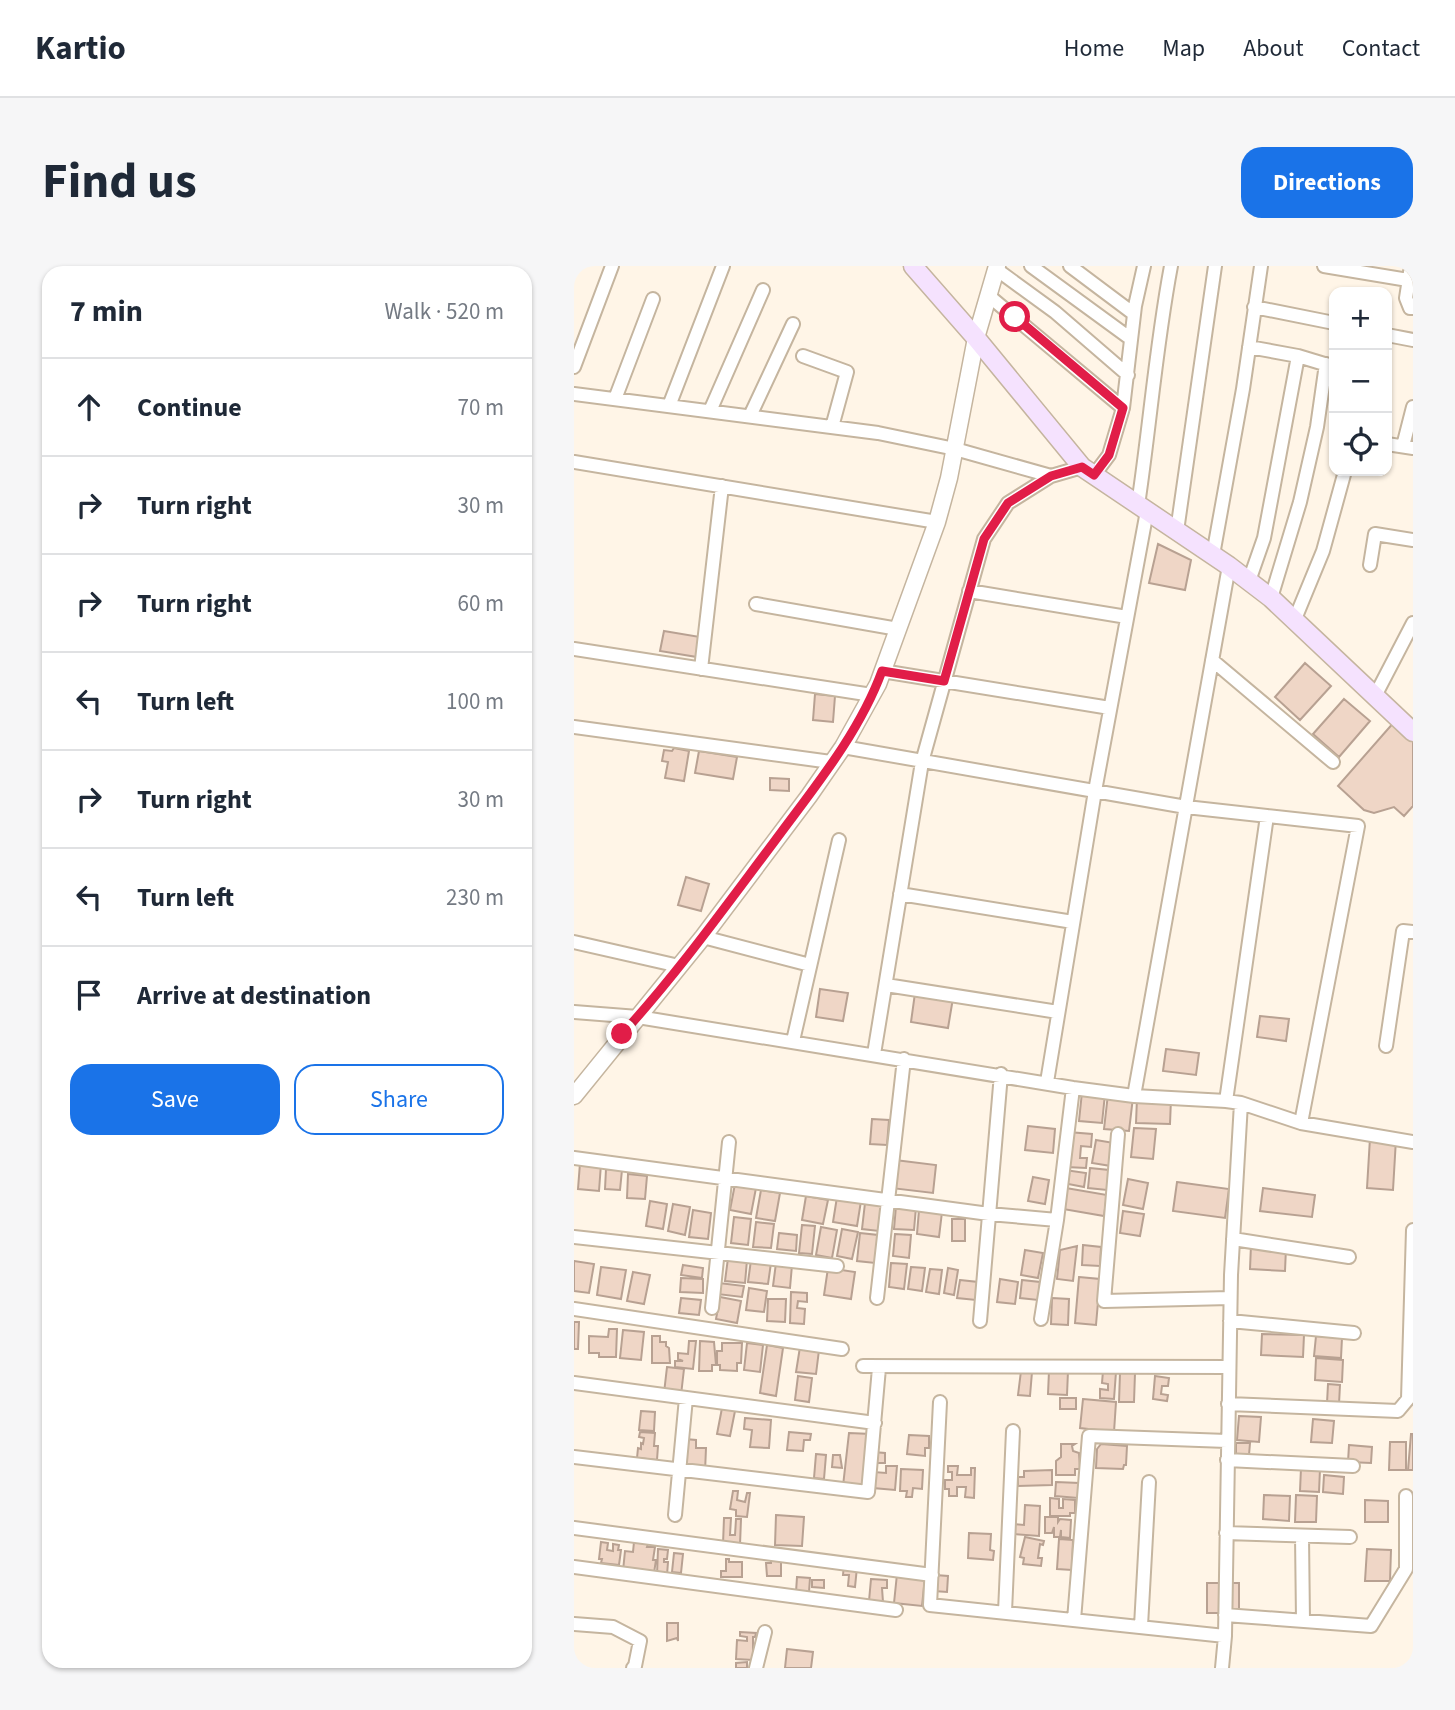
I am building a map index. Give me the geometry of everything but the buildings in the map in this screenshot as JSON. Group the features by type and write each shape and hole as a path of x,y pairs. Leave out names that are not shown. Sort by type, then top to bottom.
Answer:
{"main road":[{"path":"913,266 1088,471 1229,566 1271,598 1413,732"}],"street":[{"path":"574,367 612,266"},
{"path":"669,406 723,266"},
{"path":"1031,266 1132,339"},
{"path":"1070,266 1134,314"},
{"path":"574,394 832,426 955,449 1051,476 1088,471 1109,455 1123,408 1134,314 1144,266"},
{"path":"1046,1082 1127,617 1143,508 1160,326 1171,266"},
{"path":"1177,531 1215,266"},
{"path":"1213,555 1261,266"},
{"path":"1324,266 1408,280"},
{"path":"1411,266 1406,298 1413,309"},
{"path":"574,1096 703,937 843,747 872,695 937,522 955,449 976,338 996,268 1055,312 1128,375"},
{"path":"710,411 763,290"},
{"path":"989,296 1123,408"},
{"path":"615,399 653,299"},
{"path":"1254,307 1329,322"},
{"path":"750,416 793,324"},
{"path":"1392,335 1413,340"},
{"path":"1249,347 1329,365"},
{"path":"803,356 847,372 832,426"},
{"path":"1249,581 1264,538 1298,356"},
{"path":"1271,598 1300,502 1329,370"},
{"path":"1408,447 1413,407"},
{"path":"574,462 937,522"},
{"path":"874,1054 922,762 984,539 1008,503 1051,476"},
{"path":"1295,620 1323,551 1344,476"},
{"path":"701,669 722,486"},
{"path":"1370,565 1376,534 1413,540"},
{"path":"1134,1096 1229,566"},
{"path":"969,591 1127,617"},
{"path":"756,604 898,629"},
{"path":"1375,696 1413,623"},
{"path":"574,649 872,695"},
{"path":"1212,660 1334,762"},
{"path":"882,671 1110,708"},
{"path":"574,727 831,762"},
{"path":"843,747 1186,807 1358,826 1301,1123"},
{"path":"1226,1101 1267,816"},
{"path":"793,1041 839,840"},
{"path":"900,894 1073,922"},
{"path":"1386,1046 1403,931 1413,932"},
{"path":"703,937 810,965"},
{"path":"574,942 679,966"},
{"path":"886,985 1058,1012"},
{"path":"574,1012 638,1017 1134,1096 1241,1103 1301,1123 1413,1142"},
{"path":"877,1298 904,1059"},
{"path":"980,1321 1001,1074"},
{"path":"1041,1319 1057,1220 1073,1087"},
{"path":"1222,1668 1225,1636 1230,1298 1241,1103"},
{"path":"1118,1134 1104,1301 1230,1298"},
{"path":"712,1308 729,1142"},
{"path":"574,1157 989,1214 1057,1220"},
{"path":"1228,1404 1398,1411 1408,1399 1413,1230"},
{"path":"574,1237 837,1266"},
{"path":"1233,1239 1349,1256"},
{"path":"574,1309 842,1349"},
{"path":"1230,1321 1354,1333"},
{"path":"863,1366 1229,1367"},
{"path":"574,1457 868,1492 879,1368"},
{"path":"574,1383 875,1423"},
{"path":"674,1516 686,1398"},
{"path":"940,1402 930,1605 1225,1636"},
{"path":"1005,1612 1013,1431"},
{"path":"1074,1619 1089,1436 1227,1441"},
{"path":"1227,1460 1353,1466"},
{"path":"1141,1626 1149,1482"},
{"path":"1225,1615 1371,1626 1406,1569 1406,1496"},
{"path":"574,1528 932,1575"},
{"path":"1226,1533 1350,1537"},
{"path":"1302,1536 1303,1621"},
{"path":"574,1567 897,1610"},
{"path":"574,1624 613,1627 640,1641 638,1667"},
{"path":"756,1668 765,1632"}],"route":[{"path":"622,1034 703,937 808,796 843,747 878,684 882,671 944,681 984,539 1008,503 1051,476 1082,467 1094,475 1109,455 1123,408 1015,317"}]}
